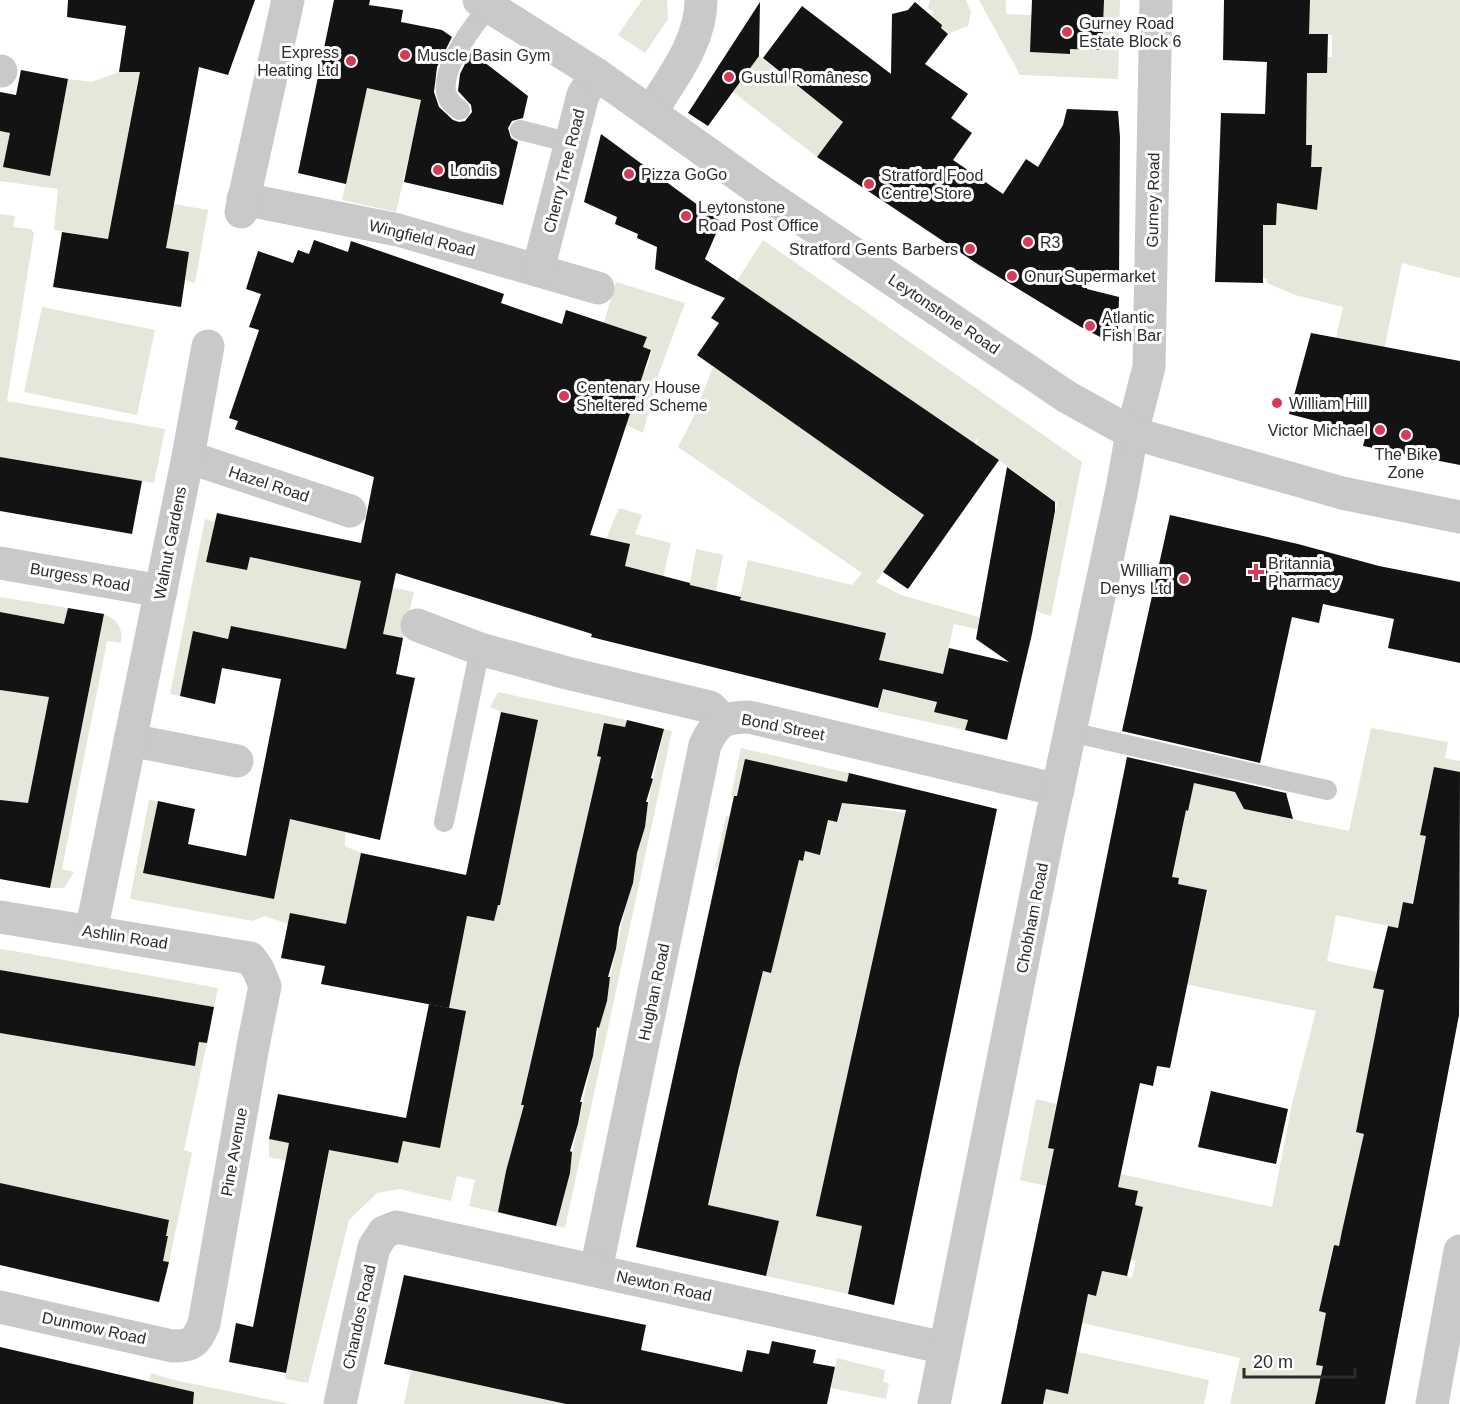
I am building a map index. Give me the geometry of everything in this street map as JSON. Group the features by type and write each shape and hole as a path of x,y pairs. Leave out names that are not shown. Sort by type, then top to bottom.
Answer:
{"street":[{"name":"Wingfield Road","path":"288,0 242,205 398,230 598,288"},
{"path":"651,112 696,34 701,0"},
{"name":"Gurney Road","path":"1132,433 1149,367 1156,0"},
{"name":"Leytonstone Road","path":"485,3 596,74 768,196 1067,397 1132,433 1342,493 1460,517"},
{"name":"Cherry Tree Road","path":"538,270 583,95 596,74"},
{"name":"Walnut Gardens","path":"91,932 188,457 208,345"},
{"name":"Chobham Road","path":"934,1404 1132,433"},
{"name":"Hazel Road","path":"188,457 350,511"},
{"name":"Burgess Road","path":"0,563 161,591"},
{"name":"Bond Street","path":"417,625 480,649 567,674 710,707 723,720 749,717 1058,790"},
{"name":"Hughan Road","path":"596,1270 705,745 713,730 723,720"},
{"path":"130,740 237,761"},
{"name":"Ashlin Road","path":"0,917 250,958"},
{"name":"Pine Avenue","path":"188,1346 198,1337 204,1324 265,986 258,969 250,958"},
{"name":"Newton Road","path":"384,1232 397,1227 423,1232 945,1348"},
{"name":"Chandos Road","path":"340,1404 374,1247 384,1232"},
{"path":"1432,1404 1460,1251"},
{"name":"Dunmow Road","path":"0,1307 172,1346 188,1346"}],"lane":[{"path":"460,110 451,104 446,93 447,81 455,56 485,3"},
{"path":"520,130 571,143"},
{"path":"444,822 480,649"},
{"path":"1070,732 1327,790"}],"shaded area":[{"path":"642,0 667,0 668,19 645,53 618,35"},
{"path":"930,0 966,0 971,12 968,26 947,34 932,16 933,11 928,8"},
{"path":"979,0 1006,0 1006,14 1032,15 1031,52 1069,54 1070,49 1104,0 1120,0 1118,79 1020,75"},
{"path":"1310,0 1460,0 1460,278 1402,263 1381,364 1331,360 1343,307 1295,295 1267,283 1267,279 1263,277 1263,225 1276,224 1277,203 1317,210 1322,167 1311,167 1311,145 1264,144 1306,131 1307,86 1274,85 1266,88 1267,69 1327,73 1327,57 1332,57 1332,35 1275,33"},
{"path":"759,56 843,122 817,157 733,92"},
{"path":"119,72 167,72 138,80 117,194 208,210 195,283 185,280 189,252 54,230 58,189 0,181 0,131 10,133 4,167 50,175 68,79 92,82"},
{"path":"345,84 422,100 396,212 342,200 365,97"},
{"path":"0,214 15,216 13,227 31,229 34,233 7,401 165,429 154,483 0,457"},
{"path":"763,240 1082,462 1051,616 1036,611 1057,503 977,444 979,437 973,444 737,281"},
{"path":"616,282 685,303 659,373 643,433 618,421 622,411 631,414 639,389 630,386 636,368 646,371 652,350 643,347 647,337 616,327 600,335"},
{"path":"42,307 155,330 137,415 24,392"},
{"path":"713,367 946,483 876,582 901,595 989,620 986,631 954,624 934,712 968,720 965,730 878,711 890,663 879,660 885,633 853,625 846,655 733,629 748,560 852,585 862,573 678,447 693,418"},
{"path":"619,508 642,515 635,534 671,543 662,583 636,569 625,566 606,539"},
{"path":"205,519 215,522 207,562 247,570 250,557 414,592 403,638 351,627 345,846 361,853 352,896 473,899 469,917 494,921 498,905 500,905 537,720 501,712 490,707 498,692 627,720 625,727 604,723 597,755 618,760 597,775 589,807 607,811 603,828 585,825 578,857 592,879 574,875 521,1104 542,1109 506,1171 499,1205 520,1211 519,1218 469,1206 475,1180 457,1176 451,1201 399,1189 377,1193 349,1220 308,1383 285,1379 326,1169 269,1157 269,1139 398,1163 403,1141 449,1008 458,964 330,939 265,916 253,921 130,899 149,800 158,801 144,873 259,896 305,641 231,626 228,639 193,631 180,696 170,694"},
{"path":"696,549 723,555 716,591 682,617 692,573"},
{"path":"0,597 68,608 12,881 0,879 0,654 28,617 0,612"},
{"path":"104,614 118,625 121,643 107,641 62,869 74,872 64,888 50,888"},
{"path":"1371,728 1448,742 1445,758 1460,761 1460,772 1434,767 1420,834 1426,836 1412,904 1403,902 1398,928 1336,915 1327,961 1377,972 1374,988 1421,998 1380,1009 1357,1132 1393,1140 1374,1238 1342,1231 1339,1246 1333,1245 1319,1311 1358,1319 1347,1371 1315,1404 1230,1404 1240,1358 1082,1323 1088,1294 1096,1296 1099,1282 1093,1269 1132,1278 1136,1261 1117,1257 1139,1221 1143,1207 1135,1205 1138,1191 1090,1181 1093,1168 1272,1207 1292,1104 1316,1011 1132,973 1170,908 1203,914 1208,891 1178,884 1179,878 1151,873 1180,837 1183,823 1165,806 1188,810 1191,797 1183,795 1186,781 1200,784 1203,770 1227,775 1244,809 1349,831"},
{"path":"664,729 672,731 565,1228 556,1226"},
{"path":"741,748 849,773 847,782 731,795"},
{"path":"842,803 905,813 878,936 922,946 871,971 854,1041 899,1052 851,1060 816,1215 862,1226 848,1294 766,1276 779,1222 748,1214 734,1269 697,1260 728,1116 712,1096 732,1101 740,1067 719,1061 740,966 771,973 778,945 760,877 718,867 714,871 726,816 735,818 791,859 802,861 805,851 821,855 828,821 838,822"},
{"path":"0,949 218,988 214,1007 0,970"},
{"path":"0,1017 118,1029 114,1053 144,1058 148,1033 195,1066 199,1042 207,1043 184,1150 192,1153 169,1262 163,1261 169,1220 142,1214 138,1230 114,1224 117,1208 91,1203 87,1217 16,1201 19,1187 0,1183"},
{"path":"1036,1099 1057,1104 1054,1149 1046,1186 1020,1180"},
{"path":"494,1343 569,1404 404,1404 411,1370 485,1386"},
{"path":"1054,1347 1209,1380 1204,1404 1043,1404 1046,1389 1068,1394 1075,1362"},
{"path":"837,1358 885,1370 883,1382 889,1383 886,1399 831,1388"},
{"path":"151,1373 174,1380 291,1404 145,1404"}],"building":[{"path":"68,0 255,0 228,75 199,67 166,248 189,252 181,307 53,287 62,232 108,239 140,72 119,72 126,26 67,17"},
{"path":"334,0 370,0 369,5 403,10 401,22 442,30 452,37 437,67 434,92 439,107 453,120 465,121 472,112 471,105 458,91 460,74 471,52 528,96 523,118 512,121 508,128 511,138 518,142 503,205 404,182 421,100 367,88 346,184 298,173"},
{"name":"Gurney Road Estate Block 6","path":"1032,0 1104,0 1102,50 1070,49 1070,54 1030,52"},
{"path":"1224,0 1310,0 1309,34 1328,34 1327,73 1307,73 1306,145 1312,145 1311,167 1322,167 1317,210 1277,203 1276,225 1263,225 1263,283 1215,282 1221,113 1265,114 1267,62 1223,60"},
{"path":"760,2 759,56 708,126 688,113"},
{"path":"915,2 942,25 941,28 948,34 925,64 968,94 951,118 972,133 953,160 1003,194 1026,159 1038,167 1063,125 1067,109 1118,111 1120,137 1119,280 1088,279 1087,289 1119,297 1118,329 1106,340 979,265 817,157 843,122 763,58 802,6 891,74 892,14 908,10"},
{"path":"21,70 68,79 50,176 3,167 10,133 0,131 0,92 16,95"},
{"path":"601,134 721,222 705,259 999,460 908,589 883,572 924,515 697,355 719,323 711,318 725,298 655,269 657,247 637,238 638,234 615,224 617,217 584,202"},
{"path":"314,240 348,252 351,241 504,294 501,303 562,324 566,310 647,337 643,347 651,350 590,535 630,544 625,566 741,597 740,600 886,633 879,660 943,674 949,648 1009,662 976,639 1007,467 1055,502 1055,511 1032,634 1007,740 965,730 968,720 934,712 937,702 883,689 878,708 591,637 592,634 396,573 383,634 403,638 396,674 415,678 380,840 290,819 274,899 143,873 158,801 195,809 188,844 246,856 281,679 222,668 215,704 180,696 193,631 228,639 231,626 346,649 361,581 250,557 247,570 206,562 217,513 361,543 374,477 235,429 238,421 229,418 259,330 249,327 261,294 246,289 258,251 293,263 298,250 309,254"},
{"path":"1311,333 1460,361 1460,465 1363,446 1366,434 1289,414"},
{"path":"0,457 142,481 132,534 0,511"},
{"path":"1170,515 1298,544 1379,566 1460,582 1460,663 1388,648 1394,619 1323,604 1319,623 1292,617 1260,763 1122,731"},
{"path":"68,608 104,614 50,888 0,879 0,800 28,803 49,697 0,690 0,612 64,624"},
{"path":"501,712 538,720 500,905 498,905 494,921 467,916 449,1008 321,984 325,966 281,958 290,913 346,924 361,853 466,875"},
{"path":"627,720 664,729 646,802 648,802 645,827 637,853 633,883 619,927 608,977 610,977 607,1001 599,1028 597,1027 593,1056 580,1102 582,1102 578,1124 570,1151 572,1152 570,1173 556,1226 498,1212 601,757 597,756 604,723 625,727"},
{"path":"1127,757 1286,793 1293,819 1244,809 1235,792 1194,783 1172,877 1179,878 1178,884 1207,890 1170,1068 1157,1066 1153,1086 1140,1083 1118,1187 1138,1191 1135,1205 1143,1207 1127,1276 1102,1271 1096,1296 1088,1294 1068,1394 1046,1389 1043,1404 1001,1404 1054,1149 1048,1148"},
{"path":"745,759 847,782 849,773 997,809 894,1305 848,1294 862,1226 816,1216 906,810 842,803 837,822 828,820 820,855 805,851 803,861 799,860 771,973 763,971 708,1205 779,1221 766,1276 636,1247 734,796 737,796"},
{"path":"1434,767 1460,772 1459,1015 1385,1404 1315,1404 1323,1366 1316,1365 1326,1313 1319,1311 1334,1245 1339,1246 1364,1134 1356,1132 1384,990 1373,988 1388,926 1398,928 1403,902 1413,904 1426,836 1420,835"},
{"path":"0,970 214,1007 207,1043 199,1042 195,1066 0,1033"},
{"path":"429,1004 466,1011 440,1148 403,1141 398,1163 329,1150 286,1373 229,1362 236,1323 253,1327 289,1143 269,1139 278,1094 406,1118"},
{"path":"1211,1091 1288,1109 1276,1164 1198,1147"},
{"path":"0,1183 169,1220 163,1261 169,1262 159,1302 0,1265"},
{"path":"404,1275 646,1325 641,1350 742,1372 747,1350 769,1354 772,1341 816,1350 813,1363 835,1367 827,1404 566,1404 384,1364"},
{"path":"0,1347 194,1392 193,1404 0,1404"}],"place":[{"name":"Gurney Road Estate Block 6","path":"1067,32"},
{"name":"Muscle Basin Gym","path":"405,55"},
{"name":"Express Heating Ltd","path":"351,61"},
{"name":"Gustul Românesc","path":"729,77"},
{"name":"Londis","path":"438,170"},
{"name":"Pizza GoGo","path":"629,174"},
{"name":"Stratford Food Centre Store","path":"869,184"},
{"name":"Leytonstone Road Post Office","path":"686,216"},
{"name":"R3","path":"1028,242"},
{"name":"Stratford Gents Barbers","path":"970,249"},
{"name":"Onur Supermarket","path":"1012,276"},
{"name":"Atlantic Fish Bar","path":"1090,326"},
{"name":"Centenary House Sheltered Scheme","path":"564,396"},
{"name":"William Hill","path":"1277,403"},
{"name":"Victor Michael","path":"1380,430"},
{"name":"The Bike Zone","path":"1406,435"},
{"name":"Britannia Pharmacy","path":"1256,572"},
{"name":"William Denys Ltd","path":"1184,579"}]}
